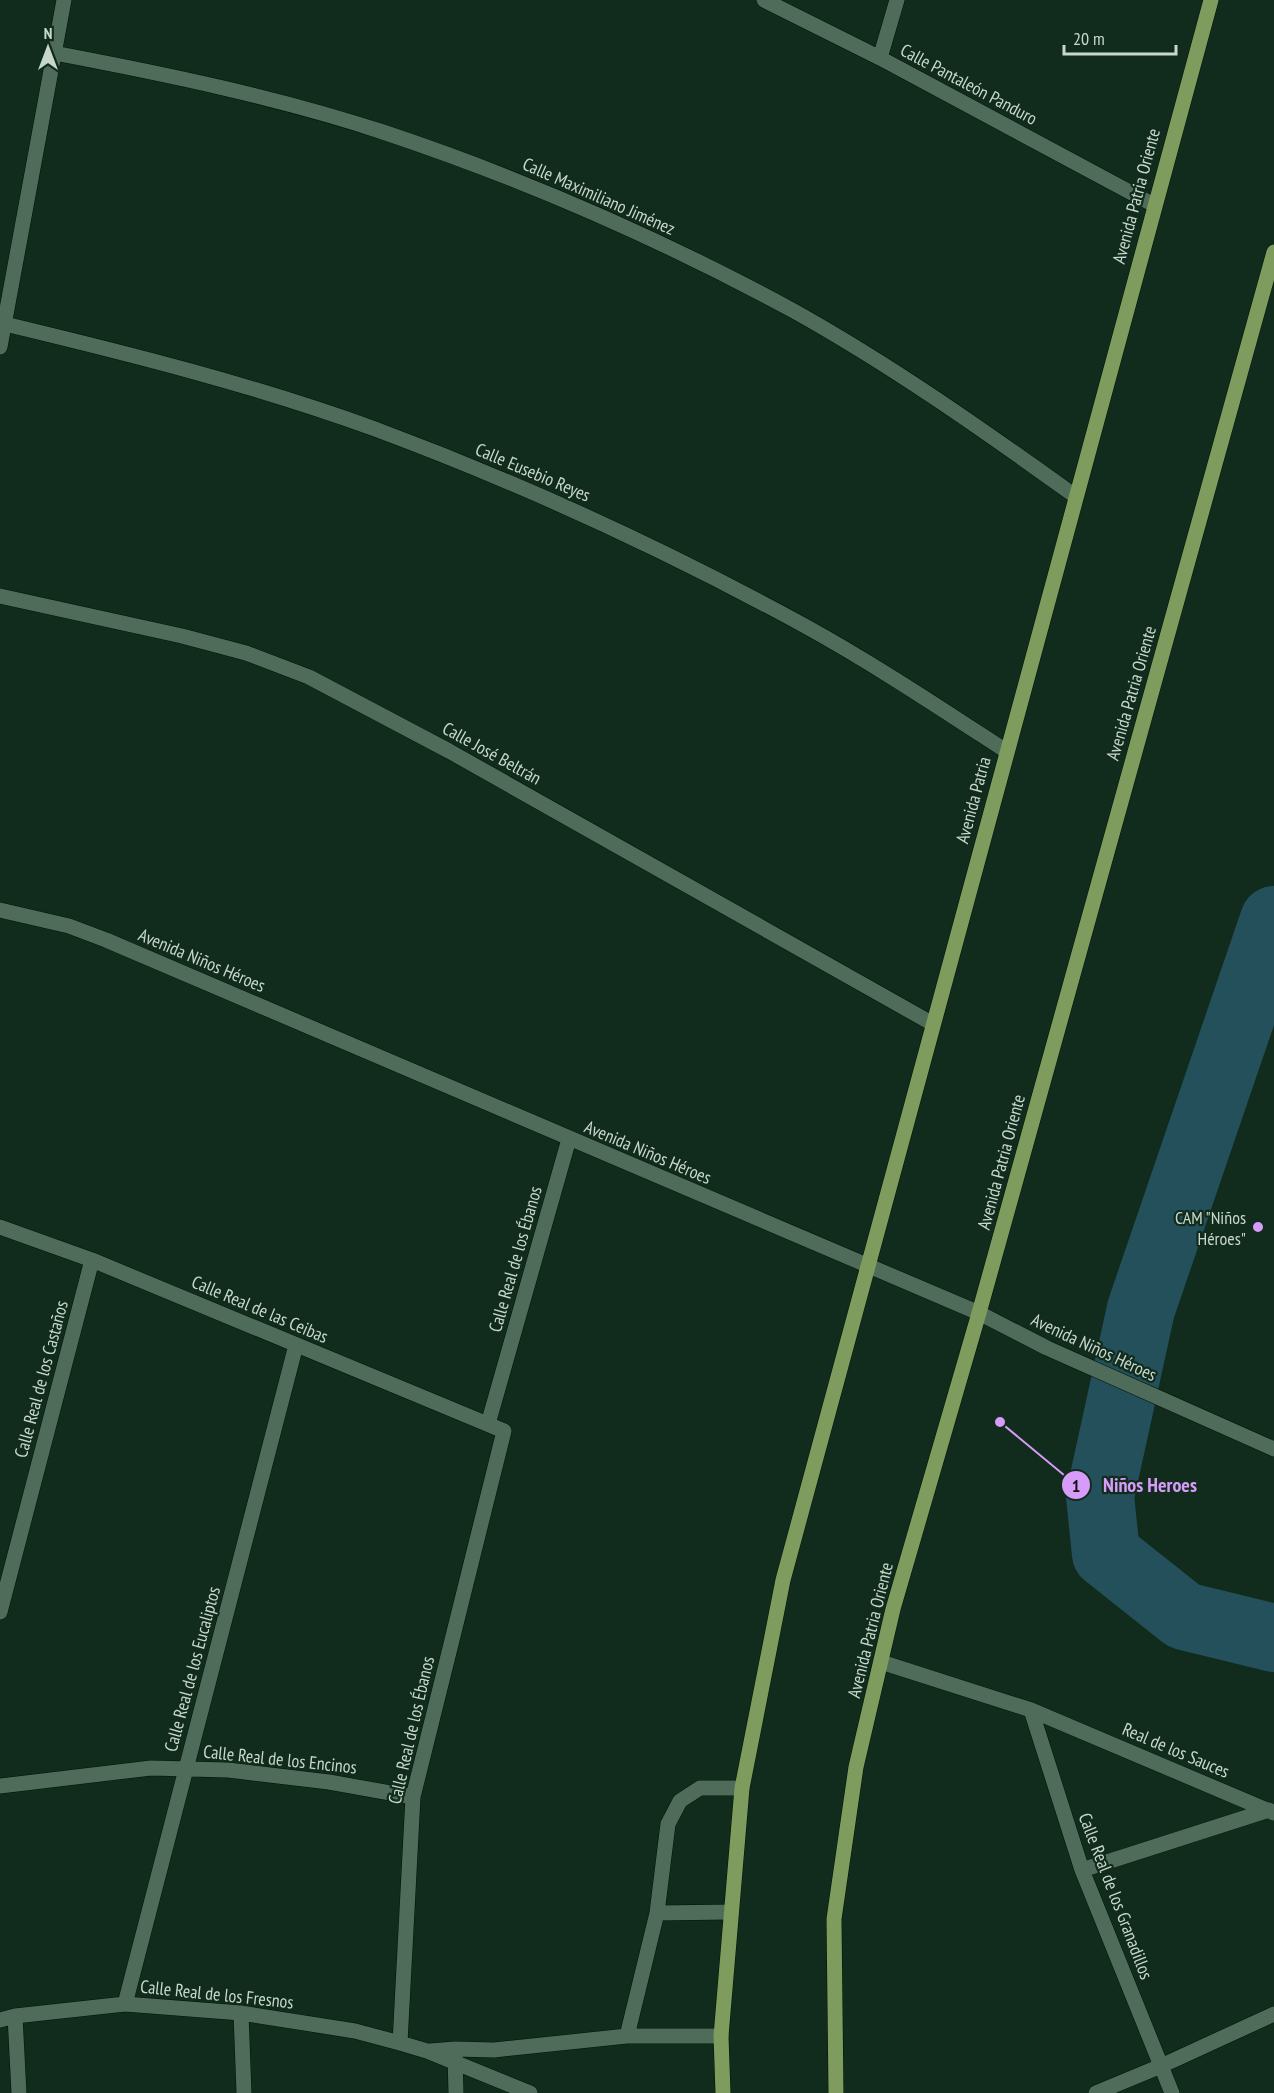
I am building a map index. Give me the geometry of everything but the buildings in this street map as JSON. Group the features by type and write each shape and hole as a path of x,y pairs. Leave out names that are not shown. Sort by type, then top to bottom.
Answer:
{"main road":[{"name":"Avenida Patria Oriente","path":"1006,751 1211,0"},
{"name":"Avenida Patria Oriente","path":"836,2093 834,1919 856,1767 893,1609 980,1313 1274,252"},
{"name":"Avenida Patria","path":"933,1024 1006,751"},
{"path":"723,2093 721,2036 742,1788 783,1580 933,1024"}],"street":[{"path":"0,347 64,0"},
{"name":"Calle Pantaleón Panduro","path":"764,0 880,58 1154,205"},
{"path":"880,58 897,0"},
{"name":"Calle Maximiliano Jiménez","path":"54,53 186,79 274,100 381,132 488,169 593,212 694,259 803,316 899,374 984,430 1075,496"},
{"name":"Calle Eusebio Reyes","path":"5,324 129,353 252,388 373,429 493,475 621,531 807,627 908,687 1006,751"},
{"name":"Calle José Beltrán","path":"0,596 214,644 246,653 309,677 460,757 933,1024"},
{"name":"Avenida Niños Héroes","path":"0,910 69,926 106,940 980,1313 1047,1348 1274,1449"},
{"name":"Calle Real de los Ébanos","path":"488,1424 569,1139"},
{"name":"Calle Real de las Ceibas","path":"0,1227 92,1260 504,1431"},
{"name":"Calle Real de los Castaños","path":"0,1612 92,1260"},
{"name":"Calle Real de los Eucaliptos","path":"125,2004 296,1345"},
{"name":"Calle Real de los Ébanos","path":"400,2043 413,1797 504,1431"},
{"name":"Real de los Sauces","path":"881,1662 1031,1710 1271,1811"},
{"name":"Calle Real de los Granadillos","path":"1031,1710 1082,1870 1172,2093"},
{"name":"Calle Real de los Encinos","path":"0,1786 152,1768 228,1770 329,1782 413,1797"},
{"path":"627,2036 657,1913 668,1824 680,1801 700,1788 742,1788"},
{"name":"Real de los Sauces","path":"1082,1870 1271,1811"},
{"path":"657,1913 731,1912"},
{"name":"Calle Real de los Fresnos","path":"7,2018 125,2004 241,2013 355,2031 428,2051 455,2055 627,2036 721,2036"},
{"path":"241,2013 244,2093"},
{"path":"1096,2093 1274,2014"},
{"path":"7,2018 19,2093"},
{"path":"455,2055 456,2093"},
{"name":"Calle Real de los Fresnos","path":"455,2055 530,2093"}],"waterway":[{"path":"1274,920 1141,1309 1100,1496 1106,1554 1184,1616 1274,1638"}],"place":[{"name":"CAM \"Niños Héroes\"","path":"1258,1227"},
{"name":"Niños Heroes","path":"1000,1422"}]}
